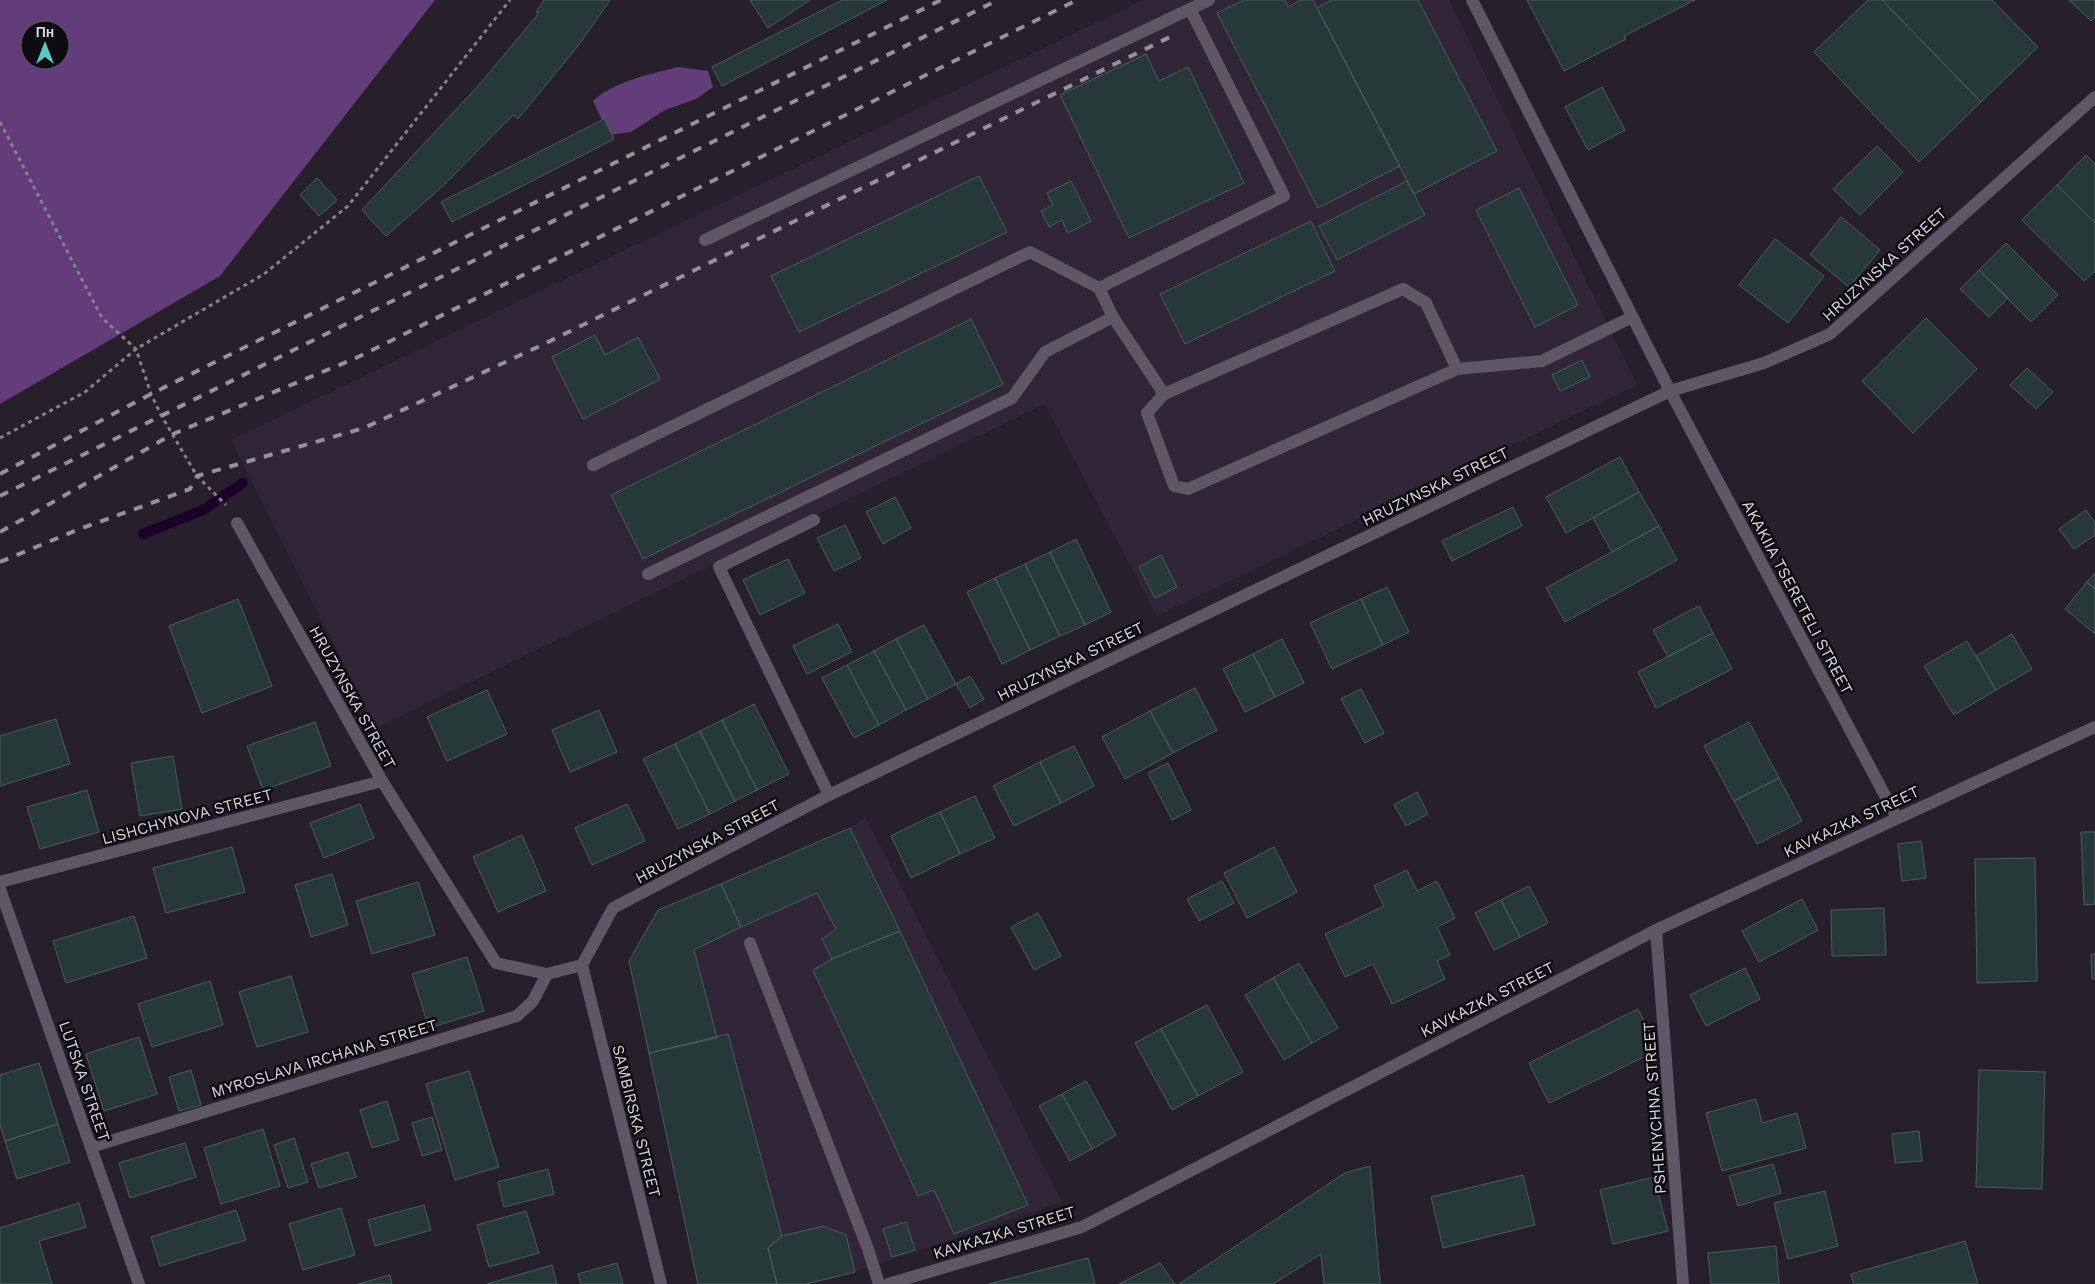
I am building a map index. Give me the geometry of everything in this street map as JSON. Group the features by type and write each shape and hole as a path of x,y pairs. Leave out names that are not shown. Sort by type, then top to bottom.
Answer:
{"street":[{"path":"705,240 1208,0"},
{"name":"AKAKIIA TSERETELI STREET","path":"1472,0 1670,391 1897,818"},
{"path":"1099,288 1284,196 1190,9"},
{"name":"HRUZYNSKA STREET","path":"237,523 382,781 496,963 547,974 582,965 613,908 829,795 1670,391 1764,364 1830,334 2095,96"},
{"path":"593,465 1030,252 1099,288 1113,317 1164,394"},
{"path":"1456,369 1426,303 1403,289 1164,394 1147,413 1174,486 1188,489 1456,369 1542,361 1632,317"},
{"path":"648,574 1012,398 1045,352 1113,317"},
{"path":"814,520 719,567 829,795"},
{"name":"KAVKAZKA STREET","path":"888,1284 1082,1228 1656,930 2095,727"},
{"name":"LISHCHYNOVA STREET","path":"0,882 382,781"},
{"name":"LUTSKA STREET","path":"0,889 139,1284"},
{"name":"PSHENYCHNA STREET","path":"1656,930 1683,1284"},
{"path":"750,943 868,1249 879,1284"},
{"name":"SAMBIRSKA STREET","path":"582,965 661,1284"},
{"name":"MYROSLAVA IRCHANA STREET","path":"91,1147 517,1016 533,1001 547,974"}],"path":[{"path":"0,438 85,392 136,349 264,274 348,206 510,0"},
{"path":"0,122 102,318 136,349 151,394 161,415 197,476 228,506"}],"shaded area":[{"path":"0,0 435,0 220,276 0,404"},
{"path":"1143,0 1449,0 1637,385 1157,616 1045,404 376,728 231,440"},
{"path":"678,67 708,71 713,87 696,99 665,110 631,132 609,135 593,101 622,83"},
{"path":"866,818 1062,1202 855,1272 806,1284 698,1284 629,961 658,910 850,828"}],"building":[{"path":"544,0 610,0 581,42 518,119 513,115 445,184 386,236 362,210 479,85 539,13 536,12"},
{"path":"750,0 810,0 768,28"},
{"path":"842,0 887,0 722,86 712,67"},
{"path":"1244,0 1285,0 1288,7 1301,0 1313,0 1400,166 1318,208 1217,13"},
{"path":"1332,0 1418,0 1497,151 1414,194 1317,8"},
{"path":"1527,0 1695,0 1624,36 1626,39 1564,71"},
{"path":"1868,0 1882,0 1981,102 1919,162 1814,52"},
{"path":"1882,0 1992,0 2038,47 1981,102"},
{"path":"2069,0 2095,0 2095,17 2091,21"},
{"path":"1146,54 1159,81 1188,67 1244,183 1129,238 1060,95"},
{"path":"1602,87 1625,130 1588,150 1565,107"},
{"path":"604,119 614,139 452,222 441,202"},
{"path":"1877,146 1903,172 1860,215 1833,189"},
{"path":"2086,155 2095,164 2095,223 2057,185"},
{"path":"979,176 1007,232 799,332 771,276"},
{"path":"317,178 337,200 319,216 300,195"},
{"path":"1071,181 1091,221 1068,233 1062,220 1049,227 1041,211 1053,205 1047,193"},
{"path":"1407,181 1425,215 1337,260 1319,226"},
{"path":"2057,185 2095,223 2095,271 2084,281 2022,220"},
{"path":"1519,188 1578,305 1535,327 1476,210"},
{"path":"1841,217 1880,250 1849,287 1810,255"},
{"path":"1311,221 1335,271 1185,344 1160,294"},
{"path":"1775,239 1824,276 1788,323 1739,285"},
{"path":"2006,243 2058,295 2031,322 1979,270"},
{"path":"1979,270 2008,298 1989,317 1960,289"},
{"path":"1926,318 1977,369 1913,433 1862,381"},
{"path":"971,319 1003,384 643,559 611,495"},
{"path":"595,335 605,355 638,337 660,379 583,419 552,357"},
{"path":"1582,360 1590,377 1560,391 1552,375"},
{"path":"2027,368 2053,392 2036,409 2010,385"},
{"path":"1620,457 1639,492 1566,533 1546,497"},
{"path":"1639,492 1659,526 1612,552 1593,518"},
{"path":"895,497 911,528 883,544 866,512"},
{"path":"1513,507 1522,526 1452,561 1442,541"},
{"path":"2086,510 2095,523 2095,535 2074,549 2059,529"},
{"path":"845,525 861,558 834,571 817,538"},
{"path":"1659,526 1677,560 1565,622 1546,588"},
{"path":"1076,539 1111,612 1085,625 1050,552"},
{"path":"1050,552 1085,625 1060,636 1025,564"},
{"path":"1161,555 1177,587 1155,598 1139,567"},
{"path":"788,559 805,593 760,615 743,580"},
{"path":"1025,564 1060,636 1030,650 995,578"},
{"path":"2095,573 2095,589 2087,582"},
{"path":"995,578 1030,650 1002,664 967,592"},
{"path":"2087,582 2095,589 2095,634 2065,609"},
{"path":"1387,587 1409,632 1383,645 1361,599"},
{"path":"238,599 272,686 202,713 169,626"},
{"path":"1361,599 1383,645 1332,669 1310,623"},
{"path":"1699,606 1713,633 1668,657 1653,630"},
{"path":"838,624 852,652 807,674 793,646"},
{"path":"924,625 956,684 928,699 896,639"},
{"path":"1713,633 1732,669 1656,708 1638,672"},
{"path":"2012,634 2032,669 1996,690 1976,656"},
{"path":"896,639 928,699 906,710 874,651"},
{"path":"1282,639 1304,683 1275,697 1253,654"},
{"path":"1967,641 1996,690 1954,715 1924,666"},
{"path":"874,651 906,710 879,725 847,665"},
{"path":"1253,654 1275,697 1245,712 1223,669"},
{"path":"847,665 879,725 854,738 822,678"},
{"path":"970,676 984,699 970,708 956,684"},
{"path":"1195,688 1217,730 1173,753 1150,711"},
{"path":"1361,689 1384,733 1365,743 1341,699"},
{"path":"487,690 507,734 447,761 427,717"},
{"path":"754,704 789,774 757,790 722,720"},
{"path":"599,710 617,752 570,772 552,730"},
{"path":"1150,711 1173,753 1125,779 1102,737"},
{"path":"56,719 70,764 0,786 0,736"},
{"path":"722,720 757,790 735,801 700,731"},
{"path":"315,722 331,766 263,790 247,746"},
{"path":"1749,722 1779,778 1734,801 1704,746"},
{"path":"700,731 735,801 710,814 675,744"},
{"path":"675,744 710,814 678,829 643,759"},
{"path":"1074,746 1094,786 1061,803 1040,762"},
{"path":"173,756 182,809 140,816 131,763"},
{"path":"1040,762 1061,803 1014,826 993,786"},
{"path":"1168,763 1191,810 1172,820 1148,773"},
{"path":"1779,778 1802,821 1757,844 1734,801"},
{"path":"87,790 99,832 40,849 27,807"},
{"path":"1417,792 1428,814 1406,826 1394,805"},
{"path":"975,796 995,838 960,854 940,812"},
{"path":"360,804 374,838 324,858 310,823"},
{"path":"627,804 645,841 592,865 575,828"},
{"path":"940,812 960,854 911,878 891,836"},
{"path":"850,828 900,931 832,959 822,939 836,929 817,893 741,927 721,884"},
{"path":"2081,832 2095,832 2095,904 2084,905"},
{"path":"522,835 546,891 498,912 473,857"},
{"path":"1921,841 1926,878 1902,881 1898,844"},
{"path":"232,847 245,892 166,913 153,868"},
{"path":"1274,847 1297,892 1247,918 1224,873"},
{"path":"2035,858 2037,981 1977,983 1975,859"},
{"path":"1407,870 1417,891 1437,881 1455,918 1437,927 1450,955 1437,961 1445,979 1392,1004 1373,964 1345,977 1325,934 1384,906 1374,886"},
{"path":"332,874 348,925 311,937 295,885"},
{"path":"1222,881 1234,903 1199,921 1187,899"},
{"path":"418,882 435,935 372,954 356,901"},
{"path":"721,884 741,927 694,950 717,1038 649,1053 629,961 658,910"},
{"path":"1529,886 1548,923 1520,937 1501,900"},
{"path":"1802,899 1818,930 1759,962 1742,931"},
{"path":"1501,900 1520,937 1494,950 1475,913"},
{"path":"1884,908 1886,955 1832,956 1831,910"},
{"path":"1038,913 1061,956 1034,970 1011,927"},
{"path":"134,916 147,958 66,983 53,941"},
{"path":"900,931 1028,1205 954,1234 934,1190 918,1196 813,970 832,959"},
{"path":"2091,954 2095,954 2095,979 2092,979"},
{"path":"467,957 484,1011 429,1028 412,974"},
{"path":"1299,963 1338,1028 1312,1043 1273,978"},
{"path":"1745,968 1760,999 1706,1026 1690,995"},
{"path":"291,976 308,1032 257,1047 239,992"},
{"path":"1273,978 1312,1043 1284,1060 1245,995"},
{"path":"210,981 223,1025 152,1047 138,1004"},
{"path":"1207,1005 1243,1072 1198,1096 1161,1029"},
{"path":"1638,1009 1658,1050 1549,1103 1529,1063"},
{"path":"1161,1029 1198,1096 1172,1110 1135,1043"},
{"path":"728,1034 782,1236 768,1248 777,1284 698,1284 649,1053"},
{"path":"139,1037 157,1094 104,1111 86,1054"},
{"path":"39,1063 58,1124 5,1141 0,1125 0,1075"},
{"path":"191,1070 201,1105 179,1111 169,1077"},
{"path":"1979,1070 2045,1072 2042,1189 1976,1187"},
{"path":"469,1071 499,1167 455,1180 426,1084"},
{"path":"1086,1081 1116,1135 1092,1149 1062,1094"},
{"path":"1062,1094 1092,1149 1070,1161 1039,1106"},
{"path":"1756,1099 1762,1123 1797,1113 1806,1148 1722,1171 1706,1113"},
{"path":"387,1101 399,1140 372,1148 360,1110"},
{"path":"432,1117 442,1150 422,1156 412,1123"},
{"path":"58,1124 70,1162 17,1179 5,1141"},
{"path":"263,1129 280,1186 221,1204 204,1148"},
{"path":"1919,1131 1922,1161 1895,1163 1892,1134"},
{"path":"294,1138 308,1182 288,1188 274,1145"},
{"path":"185,1143 196,1177 130,1198 119,1163"},
{"path":"348,1152 356,1177 319,1188 311,1164"},
{"path":"1773,1164 1781,1193 1738,1206 1729,1176"},
{"path":"1370,1166 1380,1284 1324,1284 1321,1254 1273,1284 1179,1284 1345,1173"},
{"path":"548,1169 554,1194 504,1207 498,1182"},
{"path":"1523,1175 1535,1225 1443,1248 1431,1197"},
{"path":"1654,1177 1668,1231 1613,1244 1600,1190"},
{"path":"1825,1191 1838,1246 1788,1259 1774,1203"},
{"path":"79,1203 86,1227 39,1241 52,1284 0,1284 0,1228"},
{"path":"424,1205 431,1230 375,1246 368,1220"},
{"path":"341,1208 355,1255 303,1270 289,1224"},
{"path":"236,1210 246,1240 160,1266 151,1237"},
{"path":"526,1211 539,1253 489,1267 477,1225"},
{"path":"906,1222 915,1250 892,1257 883,1229"},
{"path":"823,1226 846,1235 855,1272 806,1284 777,1284 768,1248 782,1236"},
{"path":"1965,1241 1978,1284 1854,1284 1851,1274"},
{"path":"1776,1246 1779,1284 1711,1284 1708,1253"},
{"path":"1088,1258 1095,1284 989,1284"},
{"path":"617,1263 623,1284 581,1284 578,1274"},
{"path":"1160,1263 1175,1284 1119,1284"},
{"path":"552,1265 557,1284 487,1284"},
{"path":"390,1275 392,1284 358,1284"}],"waterway":[{"path":"143,534 203,510 243,483"}],"railway":[{"path":"0,474 151,394 941,0"},
{"path":"0,496 998,0"},
{"path":"0,532 173,434 356,358 1077,0"},
{"path":"0,562 77,530 190,489 197,476 364,428 542,345 1172,36"}]}
